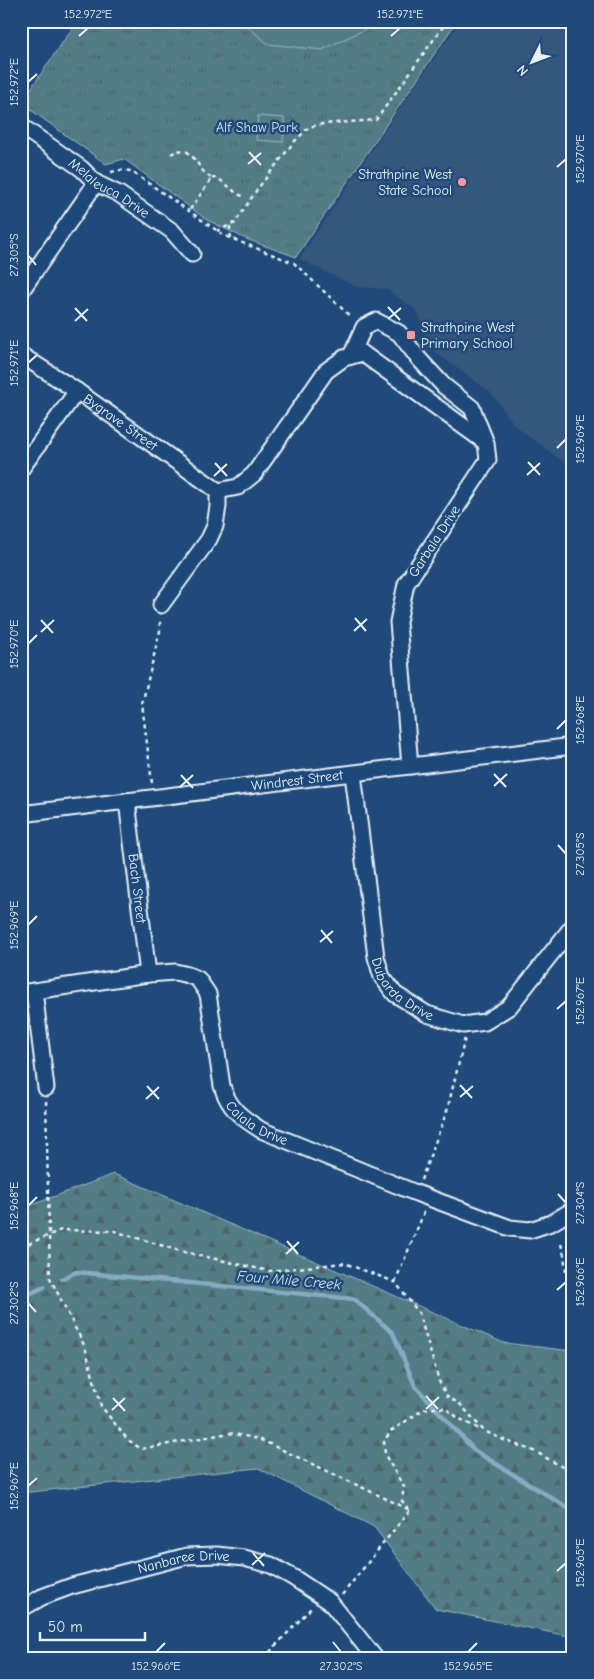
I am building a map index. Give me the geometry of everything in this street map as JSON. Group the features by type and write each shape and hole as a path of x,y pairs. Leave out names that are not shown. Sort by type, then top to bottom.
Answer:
{"street":[{"name":"Melaleuca Drive","path":"21,126 82,169 96,183 119,194 172,230 192,254"},
{"path":"21,291 96,183"},
{"name":"Garbala Drive","path":"350,356 364,327 376,321 400,332 425,366 444,386 472,408 486,443 488,460 406,584 398,622 410,766"},
{"path":"161,605 209,539 215,526 218,491 238,487 254,474 326,371 344,358 362,353 486,443"},
{"name":"Bygrave Street","path":"21,355 77,391 218,491"},
{"path":"21,469 77,391"},
{"name":"Windrest Street","path":"21,814 573,746"},
{"name":"Dubarda Drive","path":"353,774 376,957 382,977 395,994 427,1014 463,1025 485,1022 509,1007 573,926"},
{"name":"Bach Street","path":"127,801 148,974"},
{"name":"Calala Drive","path":"28,992 148,974 176,972 188,975 198,979 208,994 222,1086 226,1098 247,1121 261,1130 416,1193 510,1228 530,1230 552,1223 573,1210"},
{"path":"28,992 46,1088"},
{"name":"Nanbaree Drive","path":"21,1609 42,1597 72,1586 187,1556 217,1555 244,1558 271,1566 294,1578 330,1602 375,1658"}],"path":[{"path":"217,230 235,223 256,191 293,143 309,127 323,124 376,120 446,21"},
{"path":"171,154 176,151 186,151 195,159 206,176 222,180 234,192 242,196"},
{"path":"111,172 131,171 232,240 294,263 350,316"},
{"path":"189,211 212,178"},
{"path":"196,222 198,218"},
{"path":"230,226 232,240"},
{"path":"152,785 142,704 160,631 161,605"},
{"path":"395,1282 425,1209 412,1204 447,1111 465,1037"},
{"path":"46,1088 50,1278 85,1347 101,1406 127,1439 141,1449 229,1433 259,1439 410,1510"},
{"path":"21,1247 61,1230 114,1230 180,1251 269,1271 344,1263 395,1282 419,1313 439,1381 447,1396 461,1405 484,1431"},
{"path":"560,1244 563,1249 566,1272 573,1292"},
{"path":"410,1510 402,1501 404,1487 385,1456 384,1442 391,1432 424,1409 446,1408 460,1419 536,1452 573,1473"},
{"path":"342,1596 410,1510"},
{"path":"264,1658 322,1597"}],"shaded area":[{"name":"Strathpine West State School","path":"460,21 573,21 573,469 516,427 490,392 435,352 417,311 387,289 357,287 299,259"}],"green space":[{"name":"Alf Shaw Park","path":"77,21 457,21 296,257 246,239 207,220 124,159 106,164 21,103"},
{"path":"241,21 385,21 322,50 268,44"},
{"path":"258,116 284,118 283,142 256,140"},
{"path":"114,1174 504,1343 573,1351 573,1637 436,1609 374,1527 258,1468 21,1493 21,1209"}],"waterway":[{"name":"Four Mile Creek","path":"62,1279 76,1272 354,1299 393,1333 415,1386 475,1451 573,1511"},
{"name":"Four Mile Creek","path":"21,1298 44,1287"}],"place":[{"name":"Strathpine West State School","path":"462,182"},
{"name":"Strathpine West Primary School","path":"411,335"}]}
